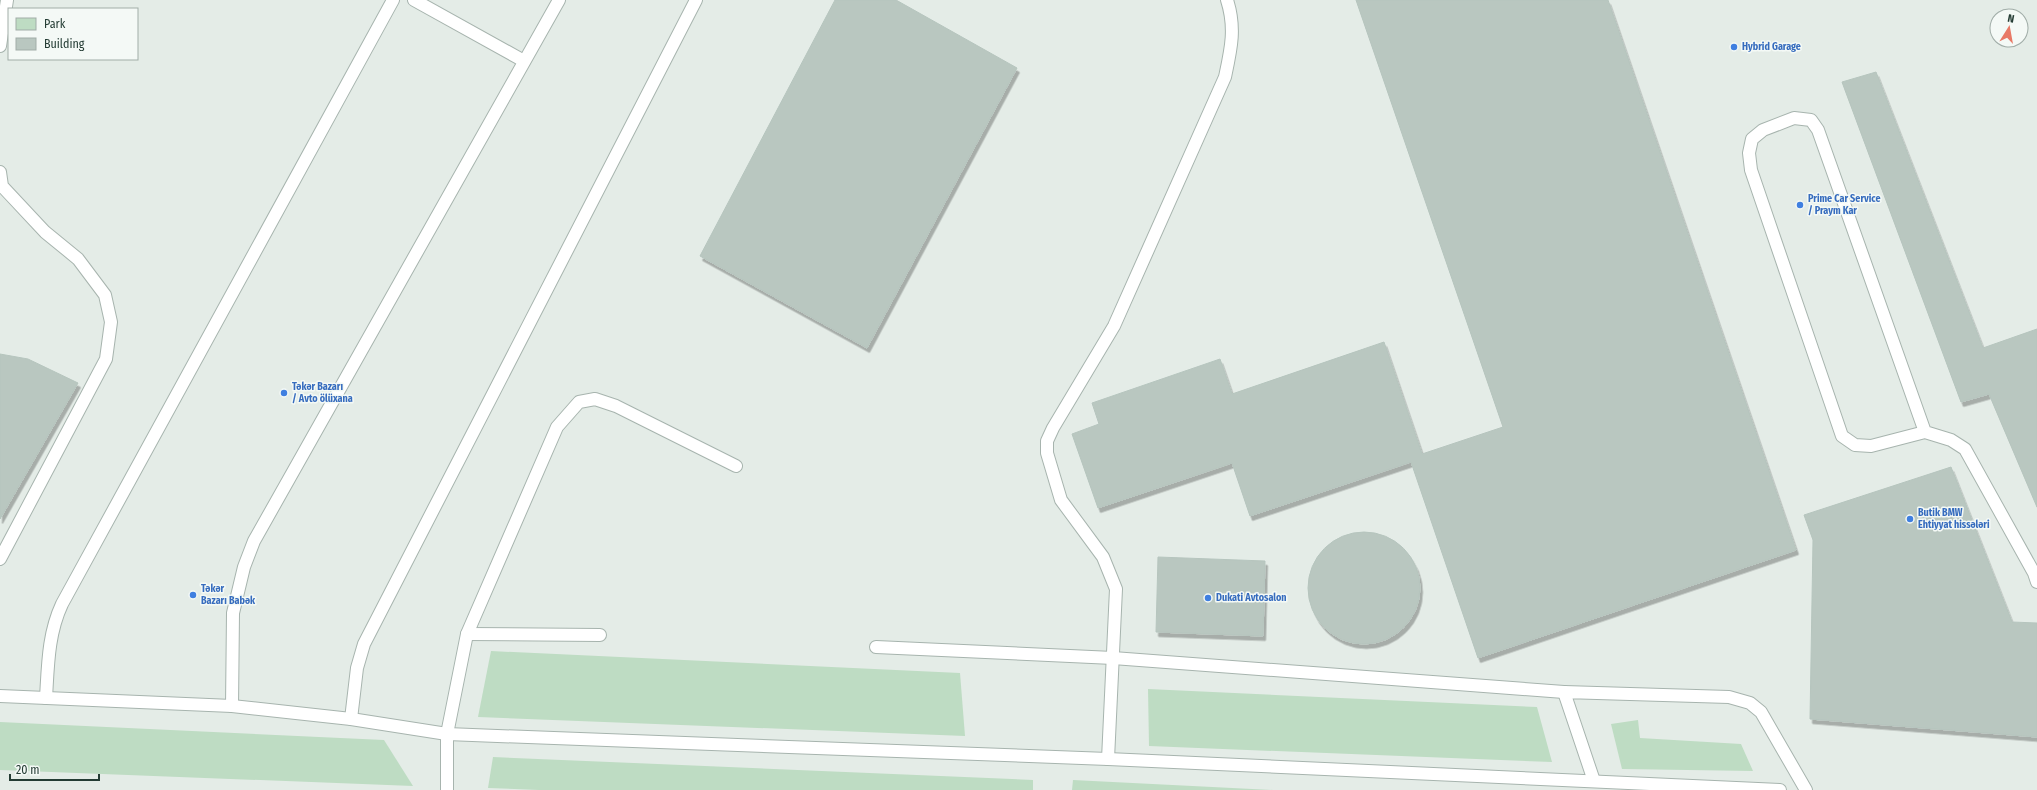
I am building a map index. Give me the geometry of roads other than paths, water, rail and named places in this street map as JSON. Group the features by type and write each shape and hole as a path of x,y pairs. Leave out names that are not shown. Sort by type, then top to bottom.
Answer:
{"lane":[{"path":"0,46 7,0"},
{"path":"46,698 51,636 54,621 62,604 393,0"},
{"path":"414,0 524,61"},
{"path":"232,706 233,613 244,567 254,541 558,0"},
{"path":"351,719 357,668 364,644 696,0"},
{"path":"1108,759 1116,589 1103,557 1061,500 1047,453 1047,441 1053,428 1114,326 1225,78 1232,47 1232,17 1227,0"},
{"path":"1925,432 1818,130 1811,120 1794,118 1763,130 1752,139 1749,153 1751,170 1842,436 1855,446 1871,446 1925,432 1951,440 1965,449 2034,573 2037,582"},
{"path":"0,172 2,186 12,198 45,232 78,259 105,295 112,322 106,359 0,559"},
{"path":"447,790 447,734 467,634 557,427 579,402 595,399 616,406 736,466"},
{"path":"467,634 600,635"},
{"path":"876,647 1113,658 1564,692 1729,697 1750,703 1761,712 1806,790"},
{"path":"1564,692 1594,781"},
{"path":"0,696 232,706 351,719 447,734 1108,759 1594,781 1701,788 1780,790"}],"place":[{"name":"Hybrid Garage","path":"1734,47"},
{"name":"Prime Car Service / Praym Kar","path":"1800,205"},
{"name":"Təkər Bazarı / Avto ölüxana","path":"284,393"},
{"name":"Butik BMW Ehtiyyat hissələri","path":"1910,519"},
{"name":"Təkər Bazarı Babək","path":"193,595"},
{"name":"Dukati Avtosalon","path":"1208,598"}]}
